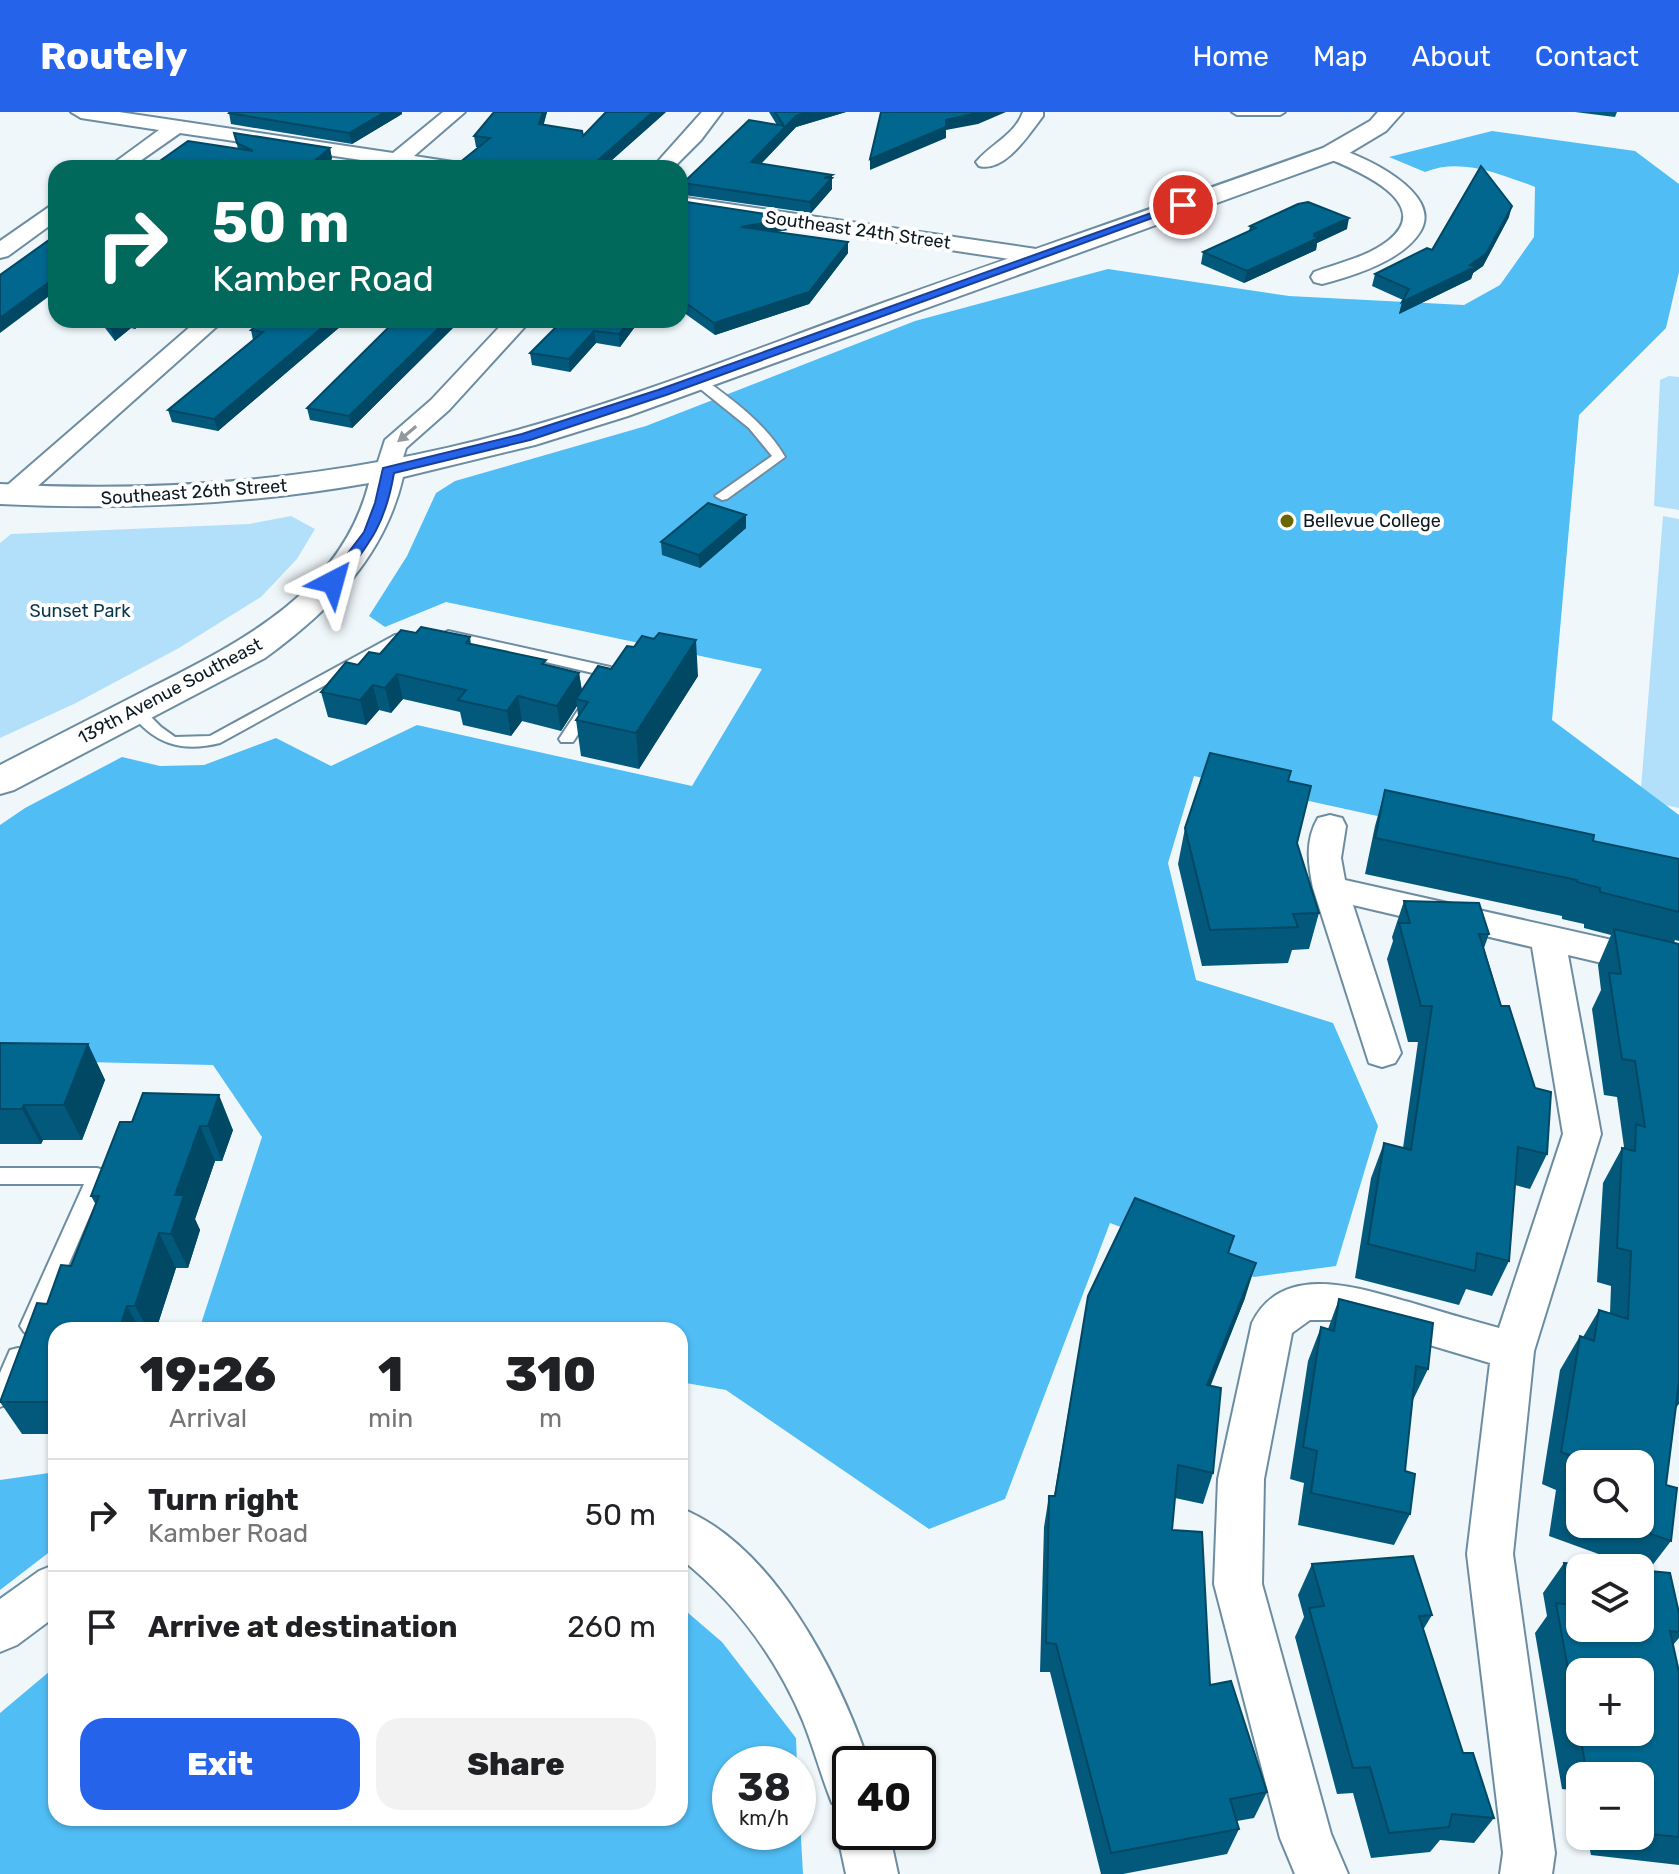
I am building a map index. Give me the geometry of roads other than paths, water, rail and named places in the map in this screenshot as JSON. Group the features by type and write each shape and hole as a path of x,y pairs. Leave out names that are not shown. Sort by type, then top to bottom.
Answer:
{"street":[{"path":"81,112 369,160"},
{"path":"397,160 455,112"},
{"path":"670,160 712,112"},
{"path":"986,162 1007,148 1033,112"},
{"name":"Southeast 26th Street","path":"4,499 227,494 388,471 526,437 697,380 1036,256 1332,153 1378,126 1391,112"},
{"path":"128,160 177,126"},
{"path":"1322,277 1393,247 1405,238 1413,223 1414,213 1403,192 1368,167 1332,153"},
{"name":"Southeast 24th Street","path":"688,204 1036,256"},
{"path":"0,251 48,217"},
{"path":"4,499 203,328"},
{"name":"139th Avenue Southeast","path":"0,781 252,650 288,625 352,560 370,533 382,503 394,445 440,405 512,328"},
{"path":"1330,826 1324,858 1330,888 1382,1053"},
{"path":"1330,888 1679,968"},
{"path":"1526,1874 1529,1853 1490,1554 1513,1351 1582,1134 1548,939"},
{"path":"1322,1874 1306,1838 1238,1584 1241,1479 1273,1323 1302,1302 1346,1302 1513,1351"},
{"path":"688,1536 738,1576 772,1615 815,1686 836,1746"},
{"path":"0,1628 48,1593"},
{"path":"867,1850 872,1874"}],"lane":[{"path":"1237,112 1280,112"},
{"path":"697,380 730,403 774,447 779,457 722,496"},
{"path":"137,711 161,738 184,744 214,740 400,638 441,633 614,666 567,739"},
{"path":"0,1176 97,1176 0,1397"}],"place":[{"name":"Bellevue College","path":"1287,521"}],"park label":[{"name":"Sunset Park","path":"80,611"}]}
